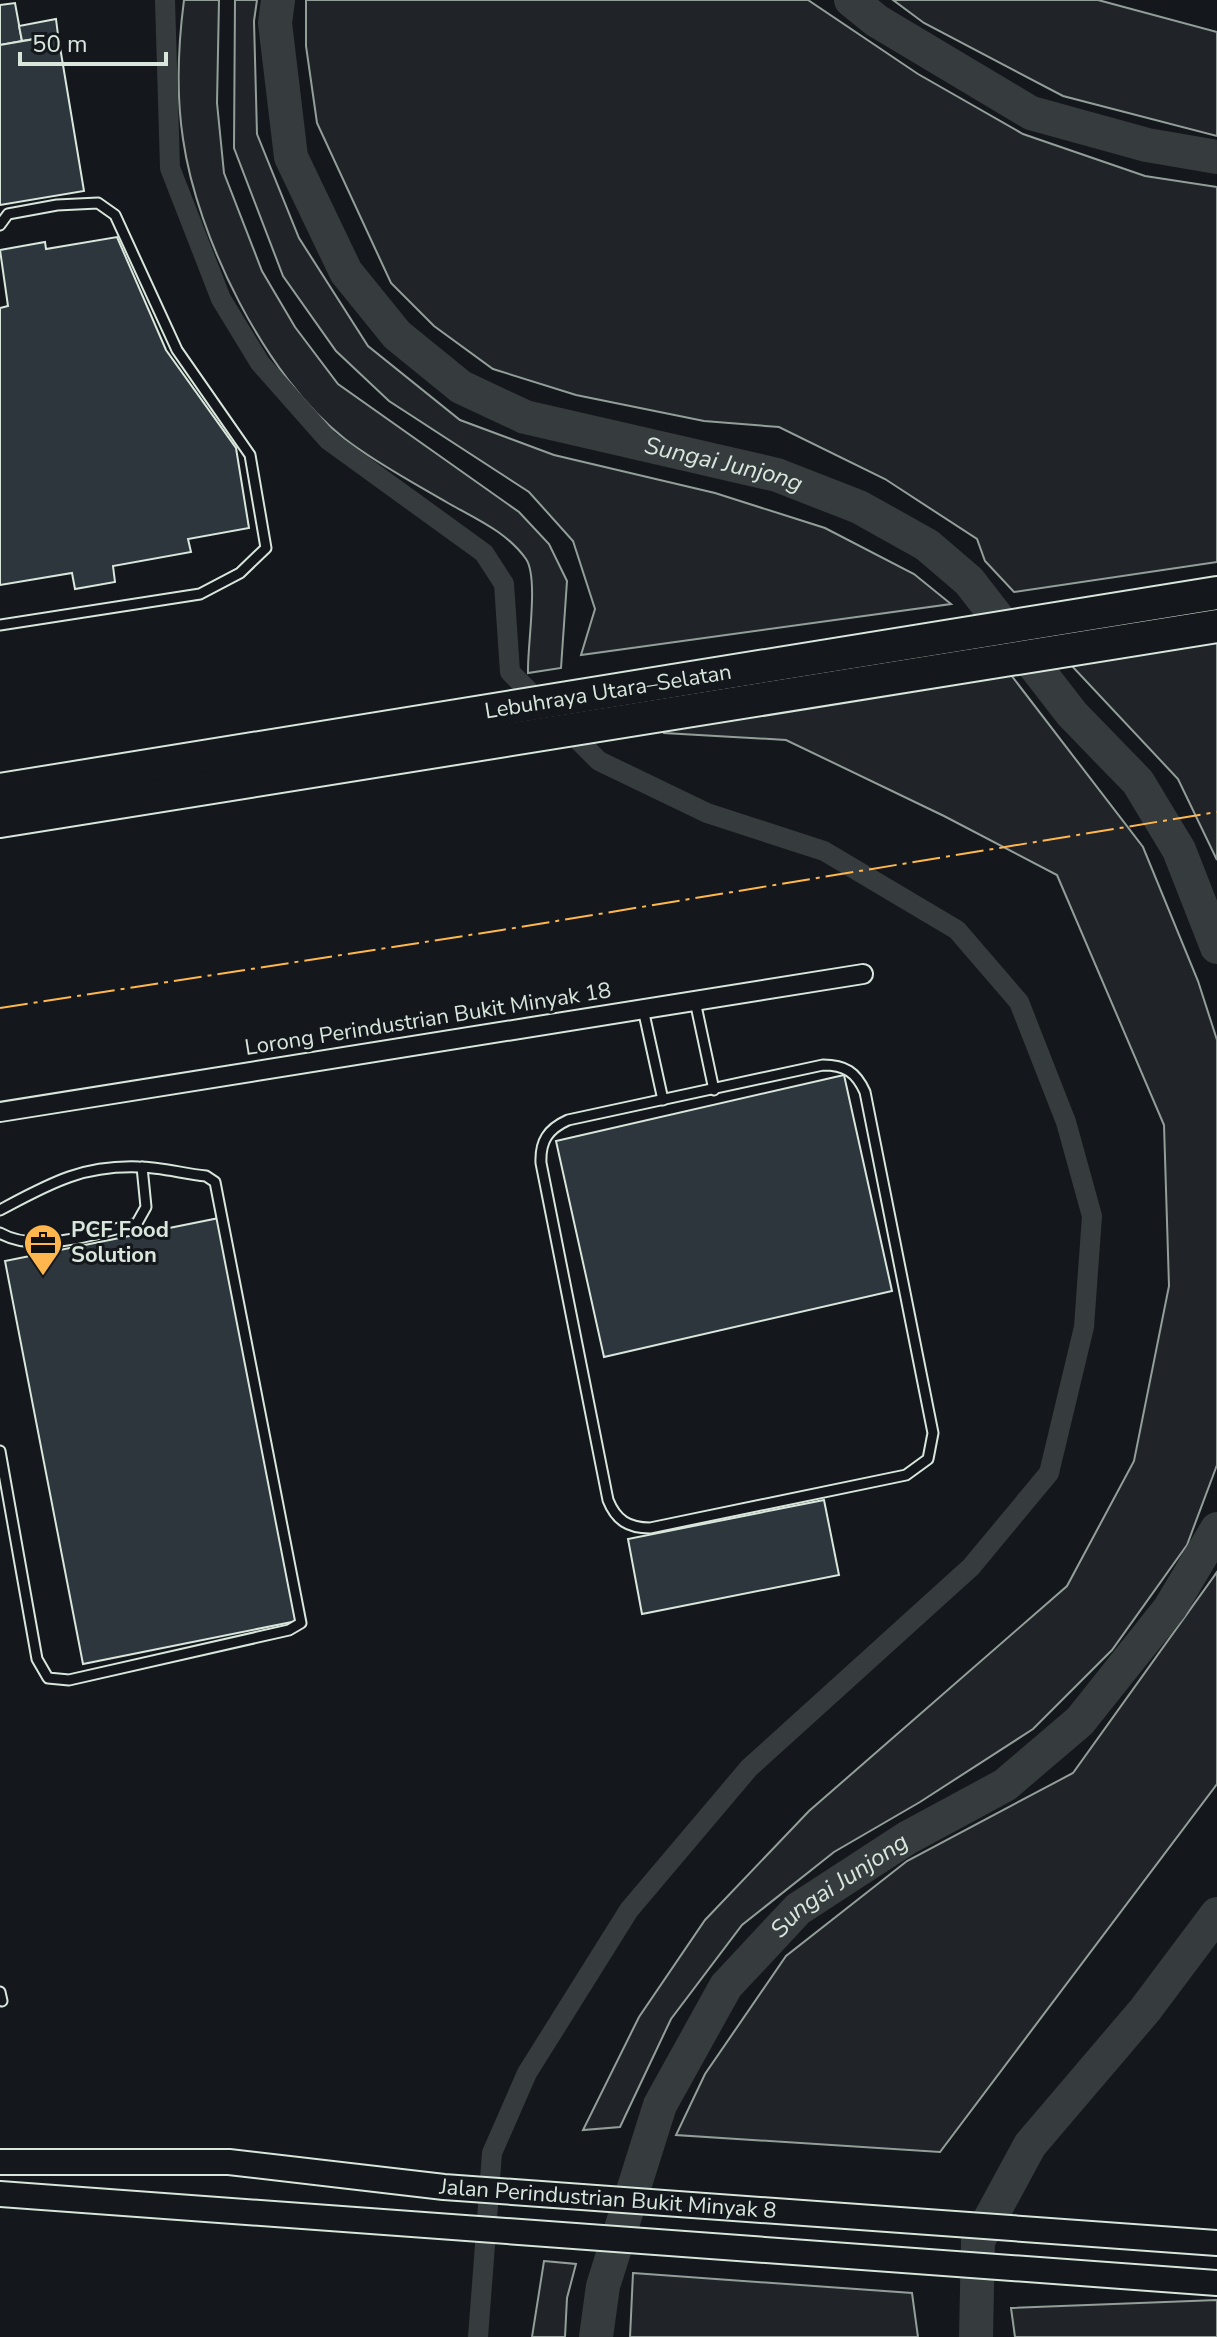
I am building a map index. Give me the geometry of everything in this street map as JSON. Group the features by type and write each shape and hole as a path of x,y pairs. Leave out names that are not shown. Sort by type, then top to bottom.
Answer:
{"highway":[{"name":"Lebuhraya Utara–Selatan","path":"0,790 1217,593"},
{"name":"Lebuhraya Utara–Selatan","path":"0,821 1217,626"}],"street":[{"name":"Lorong Perindustrian Bukit Minyak 18","path":"0,1112 863,974"},
{"name":"Jalan Perindustrian Bukit Minyak 8","path":"0,2162 229,2162 444,2187 1217,2243"},
{"name":"Jalan Perindustrian Bukit Minyak 8","path":"0,2194 1217,2283"}],"lane":[{"path":"0,225 8,214 57,205 98,203 115,215 177,350 250,455 266,548 240,573 200,594 0,625"},
{"path":"695,1001 714,1090"},
{"path":"643,1009 663,1100"},
{"path":"823,1065 849,1070 859,1080 933,1433 933,1447 918,1469 650,1528 623,1523 613,1513 540,1149 555,1126 568,1120 714,1090 823,1065"},
{"path":"0,1233 14,1241 45,1241 137,1223 146,1207 142,1167"},
{"path":"0,1210 80,1170 142,1167 206,1176 215,1182 301,1623 289,1630 69,1680 48,1678 37,1659 0,1451"}],"shaded area":[{"path":"184,0 219,0 217,103 224,173 262,271 295,327 338,384 519,512 549,544 567,581 561,668 528,673 532,581 530,568 518,549 490,527 345,439 316,413 288,380 240,303 203,219 183,139 179,70"},
{"path":"235,0 257,0 254,21 257,134 299,238 368,346 460,420 554,455 715,493 825,528 914,574 951,604 581,655 595,609 573,541 529,492 389,401 336,351 283,276 234,148"},
{"path":"306,0 808,0 918,74 1023,134 1145,176 1217,187 1217,562 1014,592 985,561 977,539 885,479 779,427 704,421 576,395 493,369 434,326 391,283 317,123 306,46"},
{"path":"893,0 1098,0 1217,32 1217,136 1063,96 924,23"},
{"path":"1217,639 1217,860 1178,779 1070,664"},
{"path":"1011,675 1143,847 1198,981 1217,1040 1217,1465 1187,1545 1112,1650 1033,1729 920,1802 834,1852 742,1925 671,2019 620,2127 583,2130 639,2017 705,1920 809,1811 1067,1586 1134,1461 1169,1286 1164,1125 1057,875 944,816 786,740 664,733 662,726"},
{"path":"1217,1572 1217,1784 940,2152 676,2135 705,2074 786,1956 907,1861 1073,1773"},
{"path":"544,2261 576,2264 567,2298 565,2337 532,2337"},
{"path":"633,2273 912,2293 918,2337 630,2337"},
{"path":"1217,2300 1217,2337 1015,2337 1011,2308"}],"building":[{"path":"15,3 22,41 0,45 0,5"},
{"path":"56,19 58,35 22,41 19,26"},
{"path":"58,35 84,191 0,205 0,45"},
{"path":"117,237 166,350 236,448 249,528 188,539 191,552 113,566 115,582 75,589 72,573 0,585 0,308 8,306 0,250 45,242 46,249"},
{"path":"844,1075 892,1291 604,1357 556,1141"},
{"path":"219,1218 297,1621 83,1664 5,1261"},
{"path":"824,1500 839,1575 642,1614 628,1539"}],"waterway":[{"path":"165,0 170,168 221,299 260,363 328,440 484,553 504,584 510,672 599,761 707,813 824,851 957,930 1019,1002 1066,1122 1092,1216 1084,1327 1049,1473 971,1567 749,1768 629,1910 527,2073 492,2153 478,2337"},
{"name":"Sungai Junjong","path":"278,0 275,23 291,157 346,272 397,335 461,387 525,417 777,475 859,507 927,545 969,581 1072,714 1138,782 1179,850 1217,947"},
{"name":"Sungai Junjong","path":"851,0 877,21 1031,113 1147,145 1217,157"},
{"name":"Sungai Junjong","path":"596,2337 603,2286 660,2105 726,1986 798,1909 907,1838 1005,1785 1080,1721 1170,1608 1217,1529"},
{"path":"976,2337 978,2241 1030,2145 1145,2010 1217,1914"}],"power":[{"path":"0,1008 502,930 1217,812"}],"place":[{"name":"PCF Food Solution","path":"43,1277"}]}
